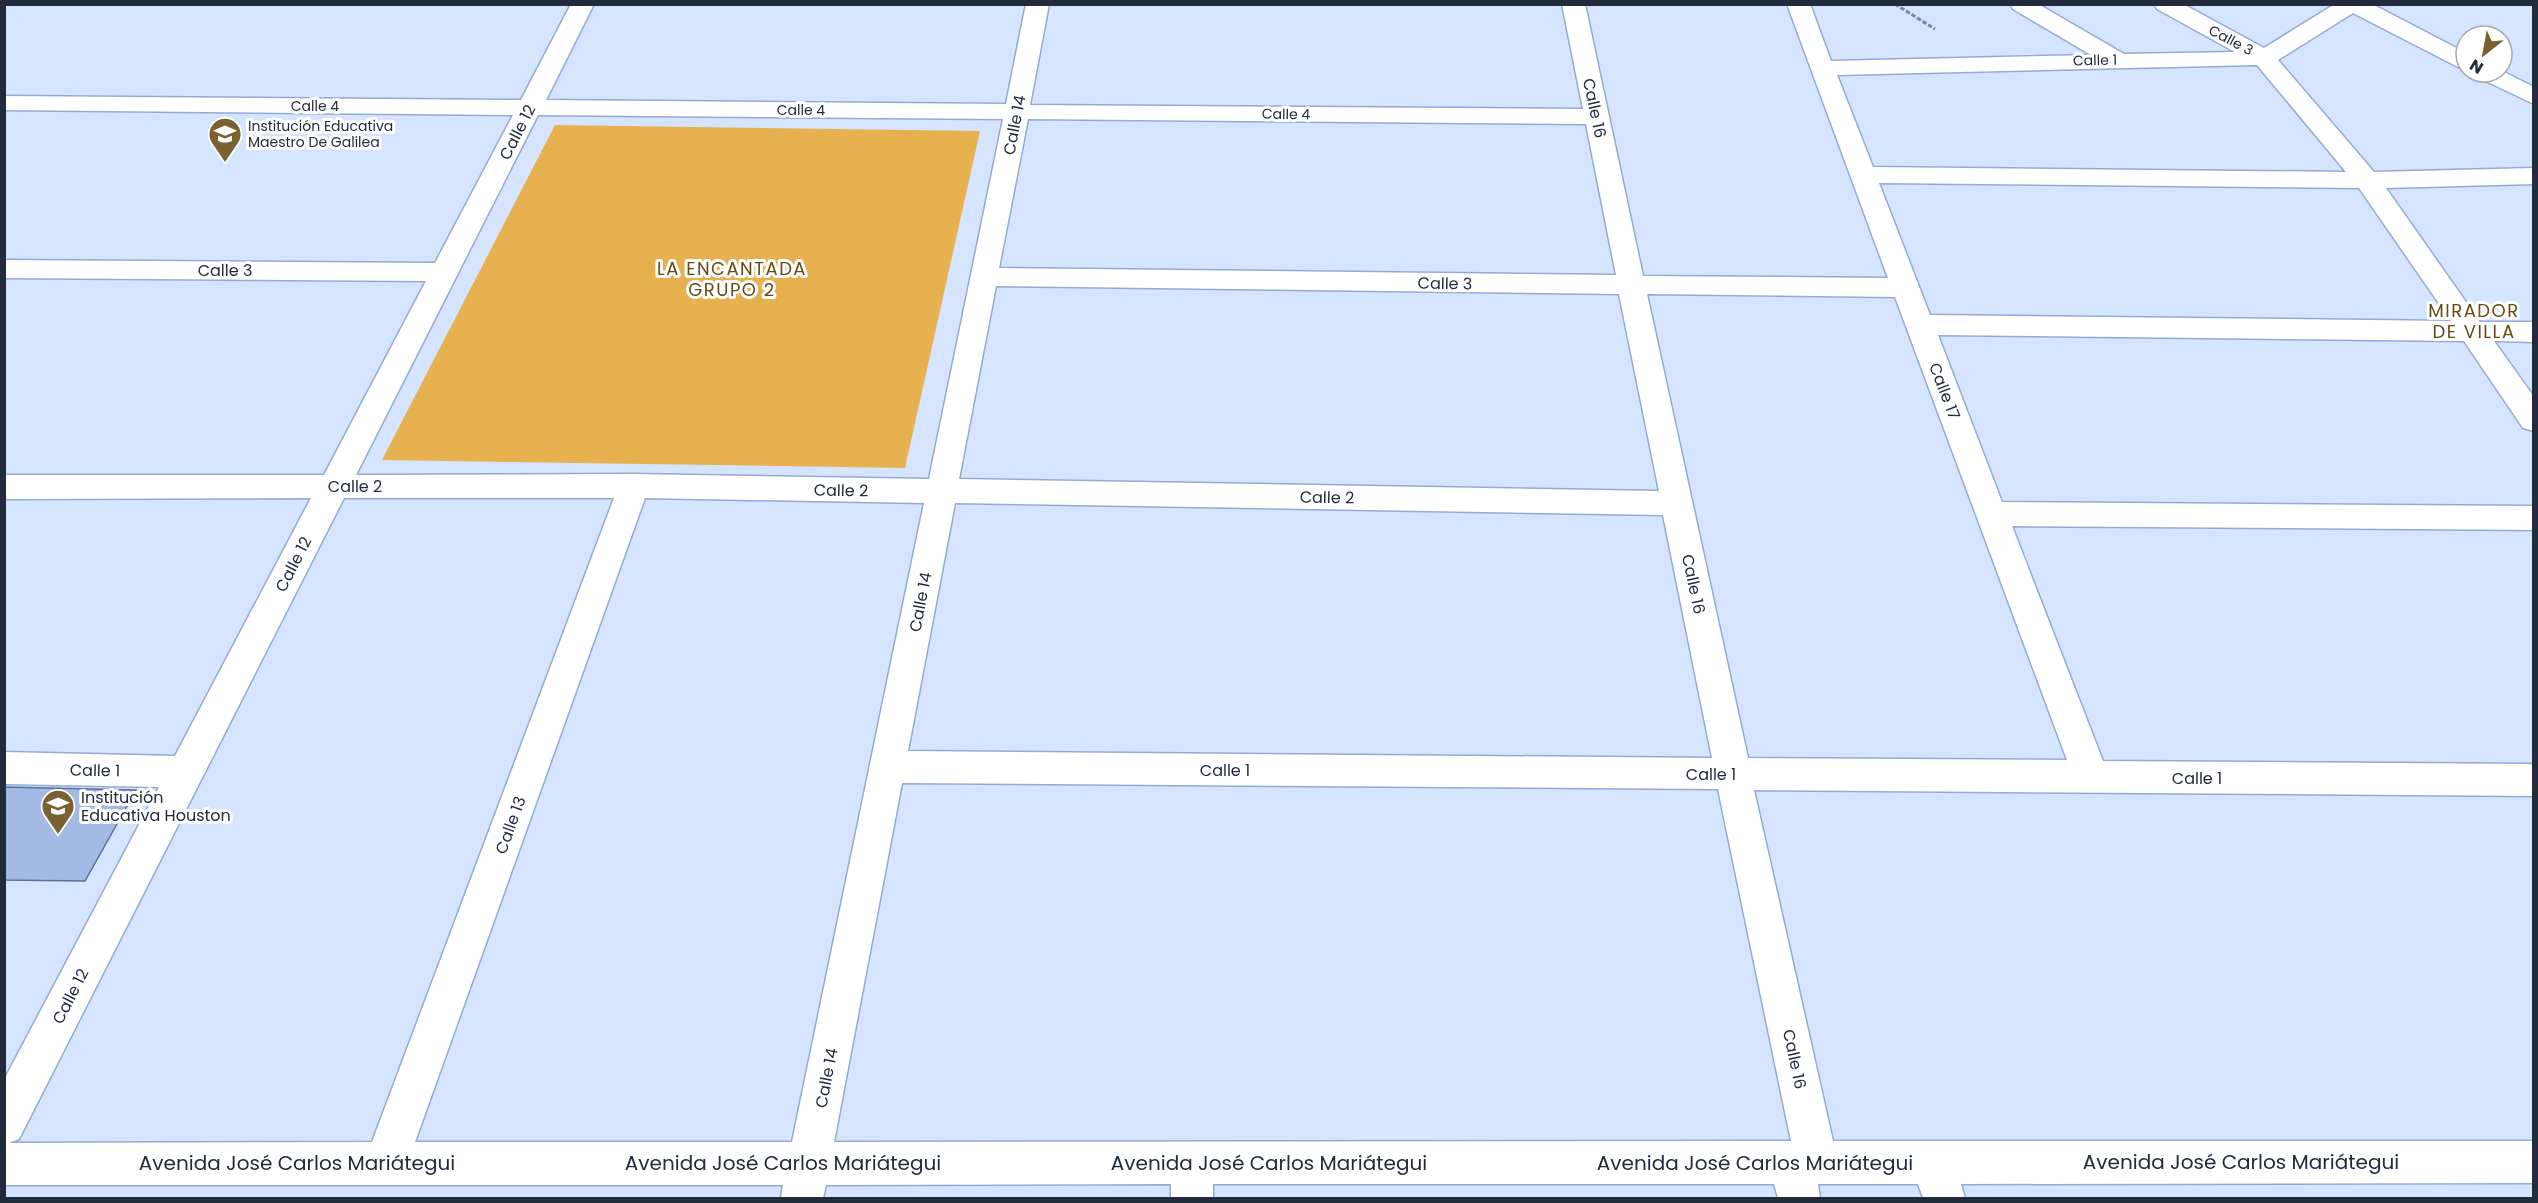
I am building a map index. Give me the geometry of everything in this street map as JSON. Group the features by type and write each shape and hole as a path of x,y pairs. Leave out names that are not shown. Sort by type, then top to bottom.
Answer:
{"street":[{"name":"Calle 12","path":"4,1124 583,4"},
{"name":"Calle 14","path":"805,1181 1038,4"},
{"name":"Calle 16","path":"1574,4 1733,774 1802,1174"},
{"name":"Calle 17","path":"1798,4 2091,777"},
{"path":"2021,4 2117,60"},
{"name":"Calle 3","path":"2165,4 2264,58"},
{"path":"2454,56 2353,4 2264,58 2367,180 2534,420"},
{"name":"Calle 1","path":"1822,68 2264,58"},
{"path":"2509,84 2534,97"},
{"name":"Calle 4","path":"4,103 1596,117"},
{"path":"1863,175 2367,180 2534,176"},
{"name":"Calle 3","path":"4,269 444,272"},
{"name":"Calle 3","path":"984,278 1905,288"},
{"path":"1920,325 2534,332"},
{"name":"Calle 2","path":"4,487 634,486 1677,503"},
{"name":"Calle 13","path":"386,1163 634,486"},
{"path":"1991,514 2534,518"},
{"name":"Calle 1","path":"888,767 2534,780"},
{"name":"Calle 1","path":"4,768 186,772"},
{"name":"Avenida José Carlos Mariátegui","path":"4,1164 386,1163 805,1181 1192,1181 1802,1174 1938,1181 2534,1162"}],"shaded area":[{"path":"555,125 980,131 905,468 382,460"}],"building":[{"name":"Institución Educativa Houston","path":"4,787 136,790 85,881 4,880"}],"place":[{"name":"Institución Educativa Maestro De Galilea","path":"225,163"},
{"name":"Institución Educativa Houston","path":"58,835"}],"district":[{"name":"LA ENCANTADA GRUPO 2","path":"732,279"},
{"name":"MIRADOR DE VILLA","path":"2474,321"}]}
